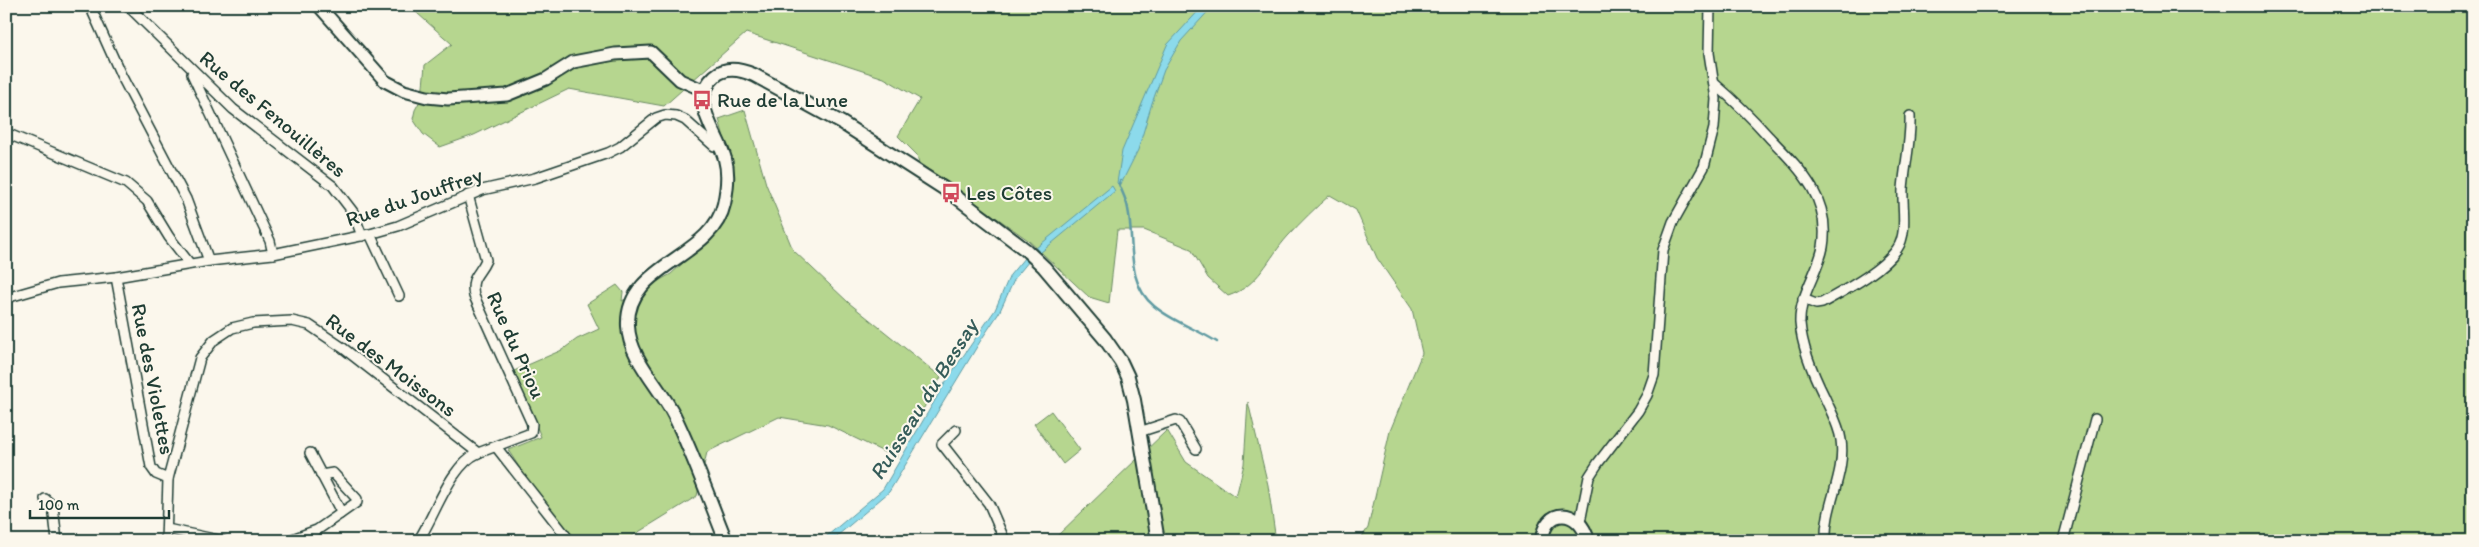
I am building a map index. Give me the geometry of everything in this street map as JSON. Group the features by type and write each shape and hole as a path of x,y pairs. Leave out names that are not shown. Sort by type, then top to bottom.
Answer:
{"main road":[{"path":"726,541 675,416 634,350 628,327 630,304 641,286 707,234 720,214 726,196 727,172 721,146 705,112 702,100 709,83 723,72 742,70 842,123 951,193 985,218 1044,267 1122,362 1132,389 1158,541"},
{"path":"1542,541 1545,528 1554,518 1565,515 1576,518 1580,522 1588,541"}],"street":[{"path":"90,6 121,76 186,198 209,261"},
{"name":"Rue des Fenouillères","path":"128,6 188,67 234,109 333,186 353,212 399,296"},
{"path":"319,6 385,81 404,91 448,99 508,94 546,79 573,62 616,54 651,52 680,80 705,91"},
{"path":"1580,522 1589,477 1638,411 1652,383 1663,250 1673,222 1698,181 1709,153 1716,114 1715,84 1709,54 1710,6"},
{"path":"188,67 270,240 273,254"},
{"path":"1715,84 1732,97 1790,156 1811,182 1820,202 1824,222 1823,249 1818,266 1803,298 1800,323 1822,391 1838,424 1841,440 1841,467 1831,502 1826,541"},
{"name":"Rue du Jouffrey","path":"6,298 58,283 116,277 209,261 273,254 366,235 398,226 482,190 535,178 608,153 620,147 656,118 665,115 676,116 685,120 714,146 721,146"},
{"path":"1803,298 1816,304 1822,303 1886,261 1902,241 1903,188 1910,142 1910,116"},
{"path":"6,133 126,183 139,192 190,264"},
{"name":"Rue du Priou","path":"468,196 486,260 474,277 472,285 474,296 532,424 531,433 527,436 497,448"},
{"name":"Rue des Violettes","path":"116,277 151,467 156,474 168,479"},
{"name":"Rue des Moissons","path":"166,541 168,479 200,358 214,340 232,328 253,323 292,321 309,325 343,348 478,453"},
{"path":"2063,541 2094,419"},
{"path":"1139,432 1176,420 1180,422 1196,449"},
{"path":"956,430 942,444 989,504 1005,541"},
{"path":"418,541 428,527 455,475 471,456 497,448 570,541"},
{"path":"310,453 340,510 340,514"},
{"path":"287,541 317,530 356,502 357,498 333,473 321,475"},
{"path":"45,499 53,506 57,541"},
{"path":"167,529 223,541"}],"green space":[{"path":"409,6 2473,6 2473,541 1359,541 1368,528 1390,431 1422,353 1412,309 1377,258 1356,210 1330,195 1288,236 1248,286 1228,296 1208,278 1191,249 1144,230 1117,230 1109,303 1089,297 1028,240 919,163 917,155 898,136 920,99 884,78 746,33 664,106 569,89 474,135 440,147 423,134 413,119 415,110 422,97 425,65 452,44"},
{"path":"745,110 766,184 793,250 849,303 941,377 896,458 828,425 779,417 707,452 697,496 624,541 577,541 529,482 508,450 541,437 514,371 562,350 577,339 599,329 587,304 617,285 623,292 622,301 671,274 716,233 732,200 734,174 719,119"},
{"path":"1248,402 1268,485 1276,541 1055,541 1057,536 1167,430 1186,462 1236,497 1244,464"},
{"path":"1051,411 1080,450 1063,464 1034,424"}],"water":[{"path":"1203,6 1213,6 1181,41 1164,70 1138,150 1120,186 1117,183 1122,151 1167,45"},
{"path":"1112,186 1115,191 1040,253 1036,248"},
{"path":"1025,257 1029,261 1015,278 999,313 889,492 831,541 821,541 883,489 948,378 995,310 1010,275"}],"waterway":[{"path":"1120,181 1119,184 1128,209 1135,273 1145,296 1161,312 1217,342"}],"place":[{"name":"Rue de la Lune","path":"702,100"},
{"name":"Les Côtes","path":"951,193"}],"water label":[{"name":"Ruisseau du Bessay","path":"923,399"}]}
